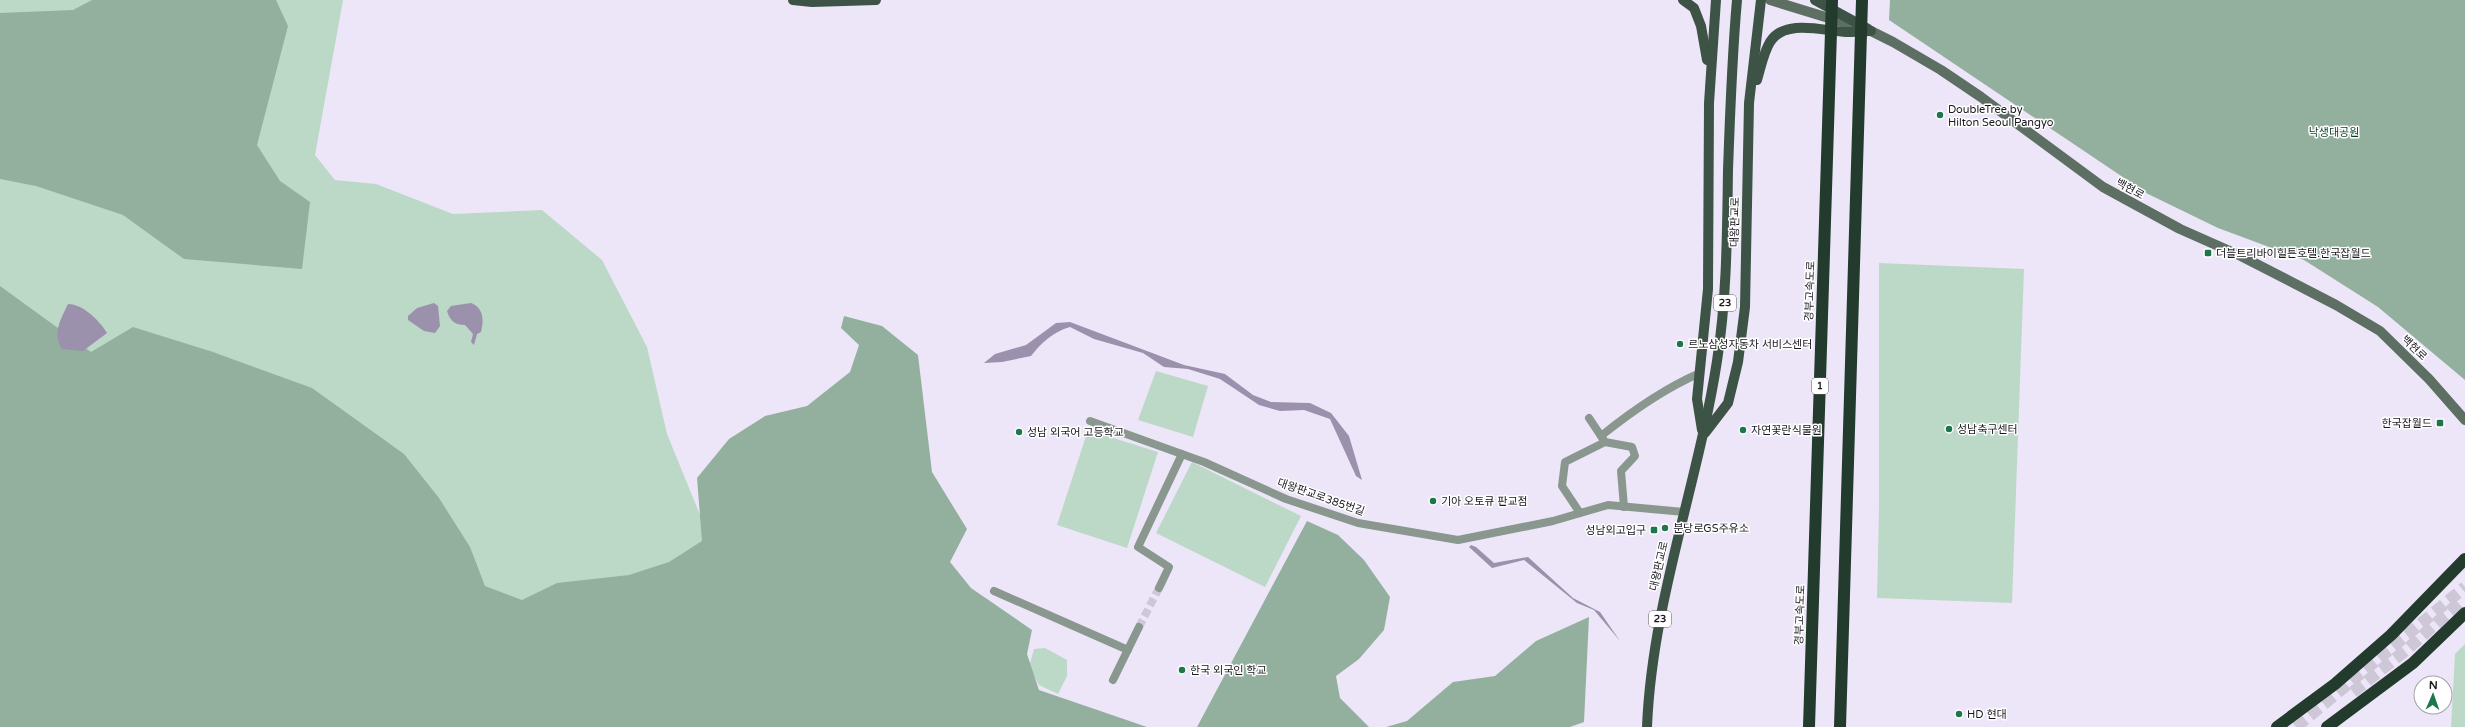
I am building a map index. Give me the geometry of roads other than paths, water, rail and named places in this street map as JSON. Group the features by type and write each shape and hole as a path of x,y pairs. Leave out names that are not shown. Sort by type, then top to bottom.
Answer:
{"highway":[{"name":"경부고속도로","path":"1809,727 1832,0"},
{"path":"1840,727 1862,0"},
{"path":"2277,727 2335,684 2391,635 2465,559"},
{"path":"2327,727 2413,663 2465,613"}],"main road":[{"path":"793,0 812,2 876,0"},
{"path":"1683,0 1694,8 1701,26 1706,50 1709,103"},
{"name":"대왕판교로","path":"1703,436 1697,399 1708,289 1709,103 1716,0"},
{"name":"대왕판교로","path":"1647,727 1652,670 1659,621 1703,436 1717,360 1724,307 1733,46 1737,0"},
{"name":"대왕판교로","path":"1703,436 1728,403 1738,362 1745,307 1749,103 1761,0"},
{"name":"백현로","path":"1770,0 1871,31 1941,70 2103,187 2180,229 2241,256 2329,301 2380,331 2429,379 2465,420"},
{"path":"1815,0 1871,31"},
{"path":"1749,103 1762,60 1771,41 1780,33 1798,28 1847,32 1871,31"}],"street":[{"path":"1580,513 1562,486 1565,462 1603,439 1624,417 1673,384 1700,373"},
{"path":"1589,418 1603,439 1632,447 1635,456 1621,471 1624,507"},
{"name":"대왕판교로385번길","path":"1090,421 1182,454 1286,499 1358,523 1458,540 1553,521 1608,505 1684,512"},
{"path":"1159,588 1169,566 1138,547 1182,454"},
{"path":"994,591 1128,650"},
{"path":"1113,680 1139,627"}],"tunnel":[{"path":"2296,727 2465,587"},
{"path":"1139,627 1159,588"},
{"path":"2353,692 2405,651 2461,601"}],"place":[{"name":"DoubleTree by Hilton Seoul Pangyo","path":"1940,115"},
{"name":"더블트리바이힐튼호텔.한국잡월드","path":"2208,253"},
{"name":"르노삼성자동차 서비스센터","path":"1680,344"},
{"name":"한국잡월드","path":"2440,423"},
{"name":"성남축구센터","path":"1949,429"},
{"name":"자연꽃란식물원","path":"1743,430"},
{"name":"성남 외국어 고등학교","path":"1019,432"},
{"name":"기아 오토큐 판교점","path":"1433,501"},
{"name":"분당로GS주유소","path":"1665,528"},
{"name":"성남외고입구","path":"1654,530"},
{"name":"한국 외국인 학교","path":"1182,670"},
{"name":"HD 현대","path":"1959,714"}],"park label":[{"name":"낙생대공원","path":"2334,132"}]}
